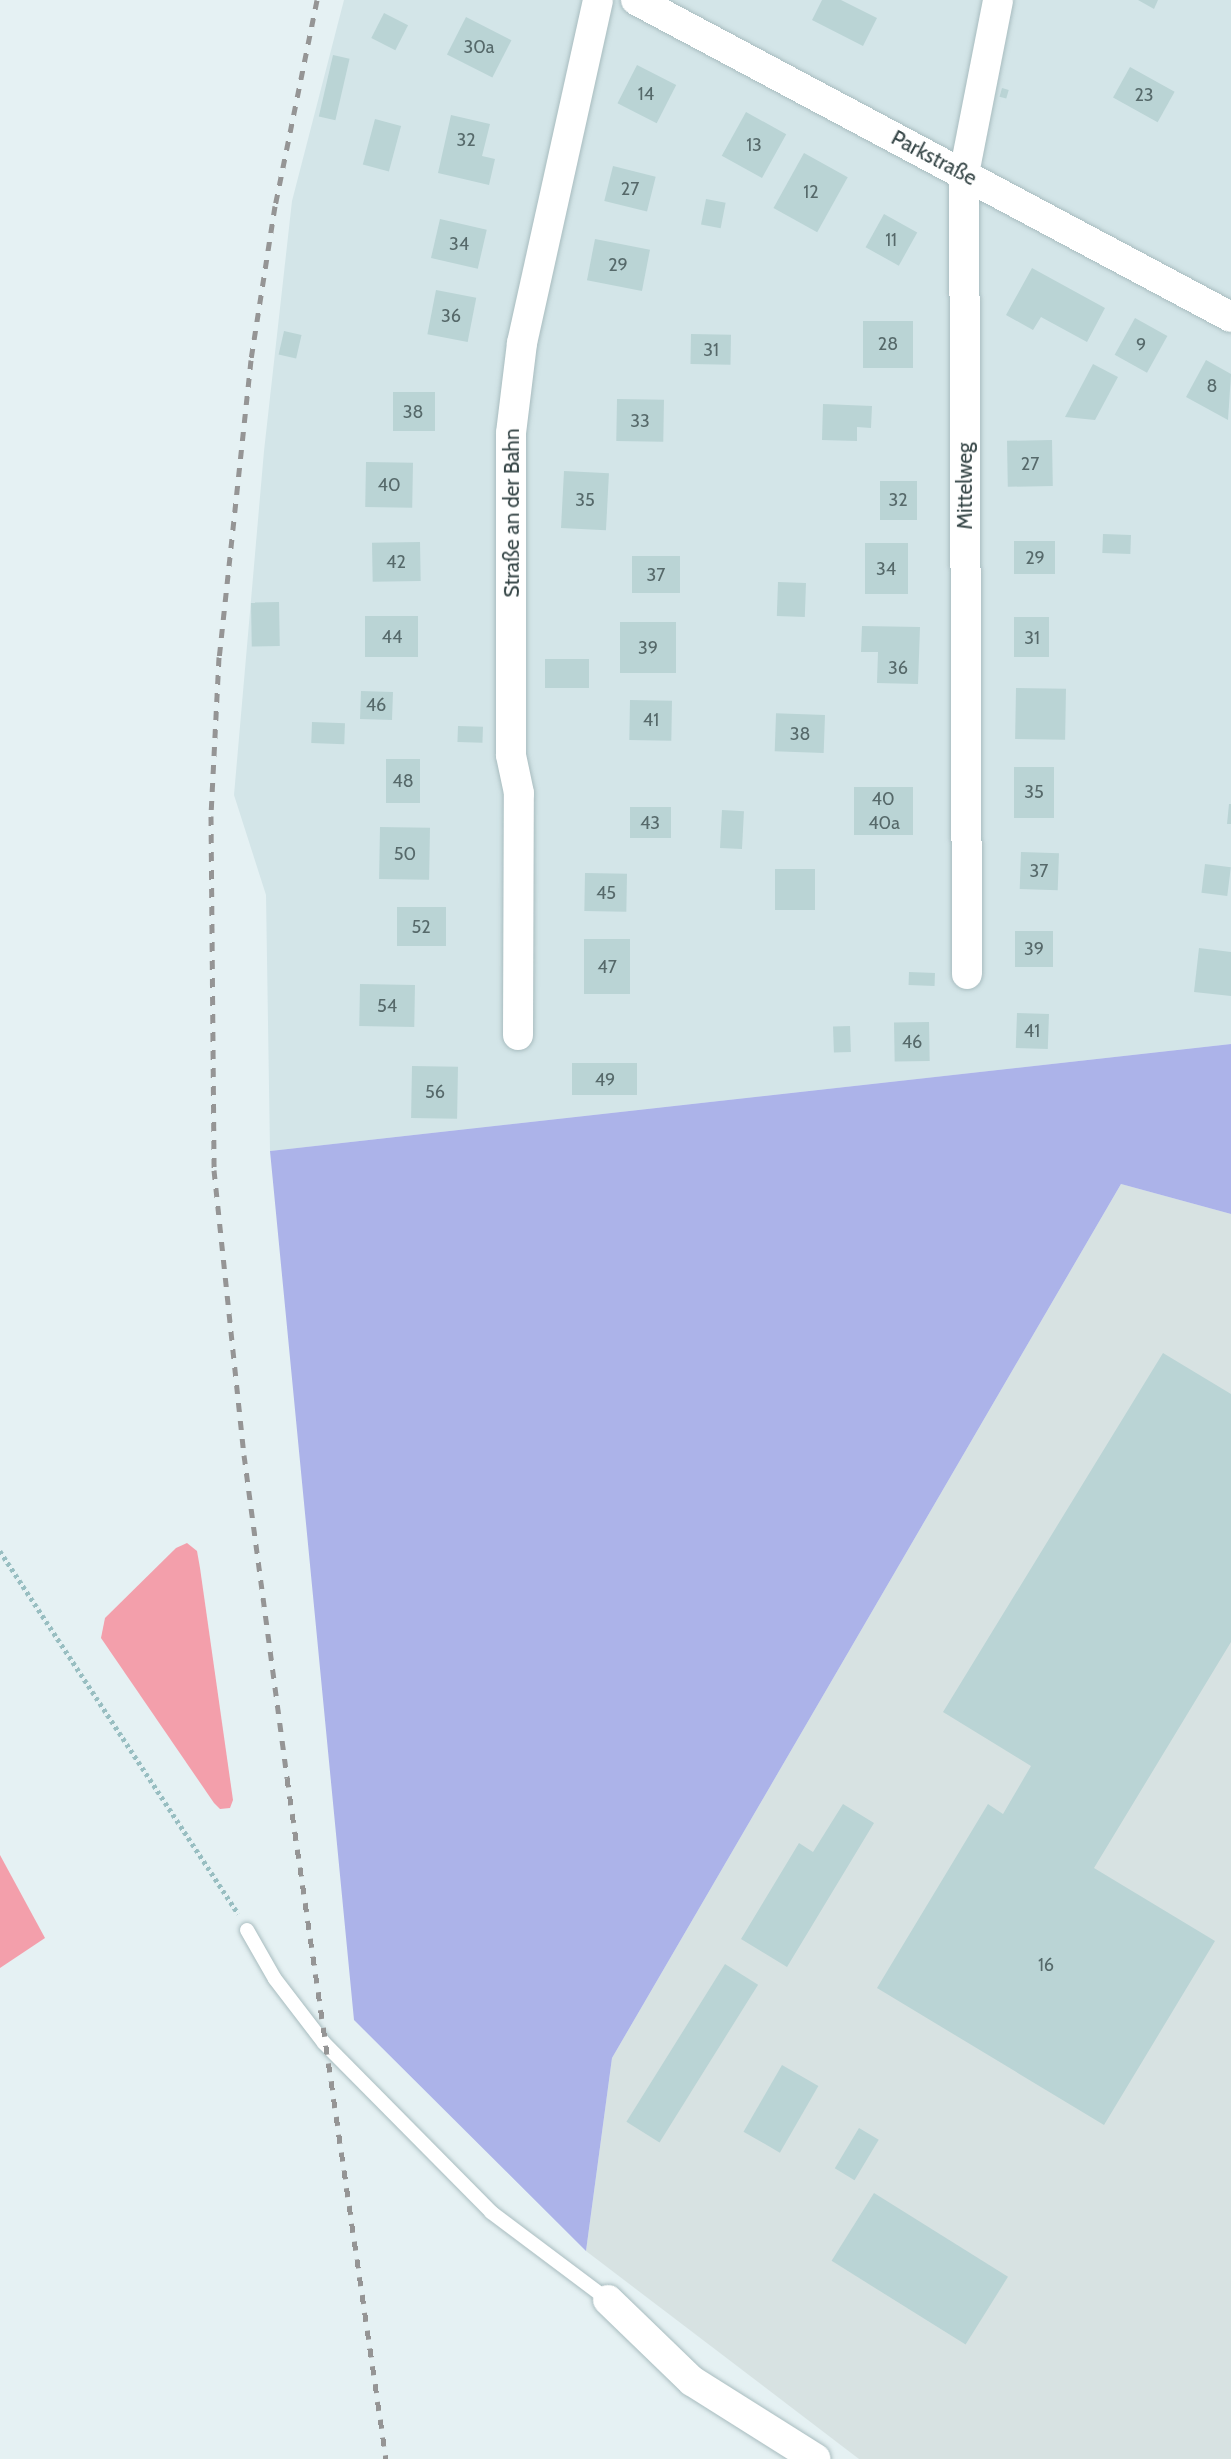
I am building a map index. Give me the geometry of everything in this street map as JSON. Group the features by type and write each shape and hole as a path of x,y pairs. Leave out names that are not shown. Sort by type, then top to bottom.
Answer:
{"street":[{"name":"Straße an der Bahn","path":"518,1035 519,793 511,755 511,433 522,343 598,0"},
{"name":"Parkstraße","path":"636,0 1231,317"},
{"name":"Mittelweg","path":"967,974 964,174 998,0"},
{"path":"608,2300 692,2381 816,2459"}],"lane":[{"path":"247,1930 275,1979 324,2043 491,2212 608,2300"}],"path":[{"path":"0,1551 247,1930"}],"shaded area":[{"path":"344,0 1231,0 1231,1044 270,1151 266,895 234,795 264,451 292,201"},
{"path":"1231,1044 1231,1214 1121,1184 612,2058 586,2251 354,2020 270,1151"},
{"path":"1121,1184 1231,1214 1231,2459 859,2459 586,2251 612,2058"},
{"path":"187,1543 197,1551 200,1568 233,1800 230,1808 220,1809 214,1803 101,1638 105,1618 176,1548"},
{"path":"0,1855 45,1938 0,1968"}],"building":[{"path":"822,0 841,0 877,18 863,46 812,20"},
{"path":"1138,0 1158,0 1154,9"},
{"path":"384,13 408,25 395,50 371,38"},
{"path":"466,17 511,40 492,78 447,54"},
{"path":"333,55 350,59 335,120 319,116"},
{"path":"637,65 676,85 657,123 617,103"},
{"path":"1130,67 1175,92 1158,122 1113,98"},
{"path":"1002,88 1009,90 1006,99 1000,97"},
{"path":"746,112 786,134 762,178 722,156"},
{"path":"451,115 490,124 482,156 495,159 489,185 438,173"},
{"path":"375,119 401,126 389,171 363,164"},
{"path":"804,153 848,177 817,232 773,208"},
{"path":"613,166 656,177 647,212 604,201"},
{"path":"706,199 726,203 721,228 701,225"},
{"path":"884,214 917,232 899,266 866,247"},
{"path":"440,219 487,230 478,269 431,258"},
{"path":"595,239 650,250 642,291 587,280"},
{"path":"1032,268 1105,308 1087,342 1041,317 1033,330 1006,315"},
{"path":"436,290 476,298 468,342 427,334"},
{"path":"1135,318 1167,336 1147,373 1115,355"},
{"path":"863,321 913,321 913,368 863,368"},
{"path":"284,331 302,335 296,358 279,354"},
{"path":"691,334 731,335 730,365 690,364"},
{"path":"1206,360 1231,374 1228,420 1186,397"},
{"path":"1093,364 1118,377 1095,420 1065,417"},
{"path":"393,392 435,392 435,431 393,431"},
{"path":"617,399 664,400 663,442 616,441"},
{"path":"823,404 872,406 871,428 857,427 857,441 822,440"},
{"path":"1052,440 1053,486 1008,487 1007,441"},
{"path":"366,462 413,463 412,508 365,507"},
{"path":"564,471 609,473 606,530 561,528"},
{"path":"880,481 917,481 917,520 880,520"},
{"path":"1103,534 1131,535 1130,554 1102,553"},
{"path":"1014,541 1055,541 1055,574 1014,574"},
{"path":"420,542 421,581 373,582 372,543"},
{"path":"865,543 908,543 908,594 865,594"},
{"path":"632,556 680,556 680,593 632,593"},
{"path":"778,582 806,583 805,617 777,616"},
{"path":"251,602 279,602 280,646 252,646"},
{"path":"365,616 418,616 418,657 365,657"},
{"path":"1014,617 1049,617 1049,657 1014,657"},
{"path":"620,622 676,622 676,673 620,673"},
{"path":"862,626 920,627 918,684 877,683 878,652 861,652"},
{"path":"545,659 589,659 589,688 545,688"},
{"path":"1016,688 1066,689 1065,740 1015,739"},
{"path":"361,691 393,692 392,720 360,719"},
{"path":"630,700 672,701 671,741 629,740"},
{"path":"776,713 825,715 824,753 775,751"},
{"path":"312,722 345,723 344,744 311,743"},
{"path":"458,726 483,727 482,743 457,742"},
{"path":"386,759 420,759 420,803 386,803"},
{"path":"1014,767 1054,767 1054,818 1014,818"},
{"path":"854,787 913,787 913,835 854,835"},
{"path":"1229,804 1231,824 1227,824"},
{"path":"630,807 671,807 671,838 630,838"},
{"path":"722,810 744,811 742,849 720,848"},
{"path":"380,827 430,828 429,880 379,879"},
{"path":"1021,852 1059,853 1058,890 1020,889"},
{"path":"1205,864 1231,867 1227,896 1201,893"},
{"path":"775,869 815,869 815,910 775,910"},
{"path":"585,873 627,874 626,912 584,911"},
{"path":"397,907 446,907 446,946 397,946"},
{"path":"1015,931 1053,931 1053,967 1015,967"},
{"path":"584,939 630,939 630,994 584,994"},
{"path":"1199,948 1231,952 1231,996 1194,992"},
{"path":"909,972 935,973 935,986 909,985"},
{"path":"360,984 415,985 414,1027 359,1026"},
{"path":"1017,1013 1049,1014 1048,1049 1016,1048"},
{"path":"929,1022 930,1061 895,1062 894,1023"},
{"path":"850,1026 851,1052 834,1053 833,1027"},
{"path":"572,1063 637,1063 637,1095 572,1095"},
{"path":"412,1066 458,1067 457,1119 411,1118"},
{"path":"1163,1353 1231,1394 1231,1642 1094,1868 1215,1941 1104,2125 877,1988 988,1804 1003,1814 1031,1766 943,1712"},
{"path":"843,1804 874,1823 787,1967 741,1939 799,1843 813,1852"},
{"path":"725,1964 758,1985 660,2142 626,2122"},
{"path":"782,2065 818,2086 780,2153 743,2132"},
{"path":"859,2128 879,2140 855,2180 835,2168"},
{"path":"874,2193 1008,2277 966,2345 832,2261"}],"railway":[{"path":"317,0 275,206 251,360 219,657 211,816 214,1170 244,1455 287,1778 386,2459"}]}
